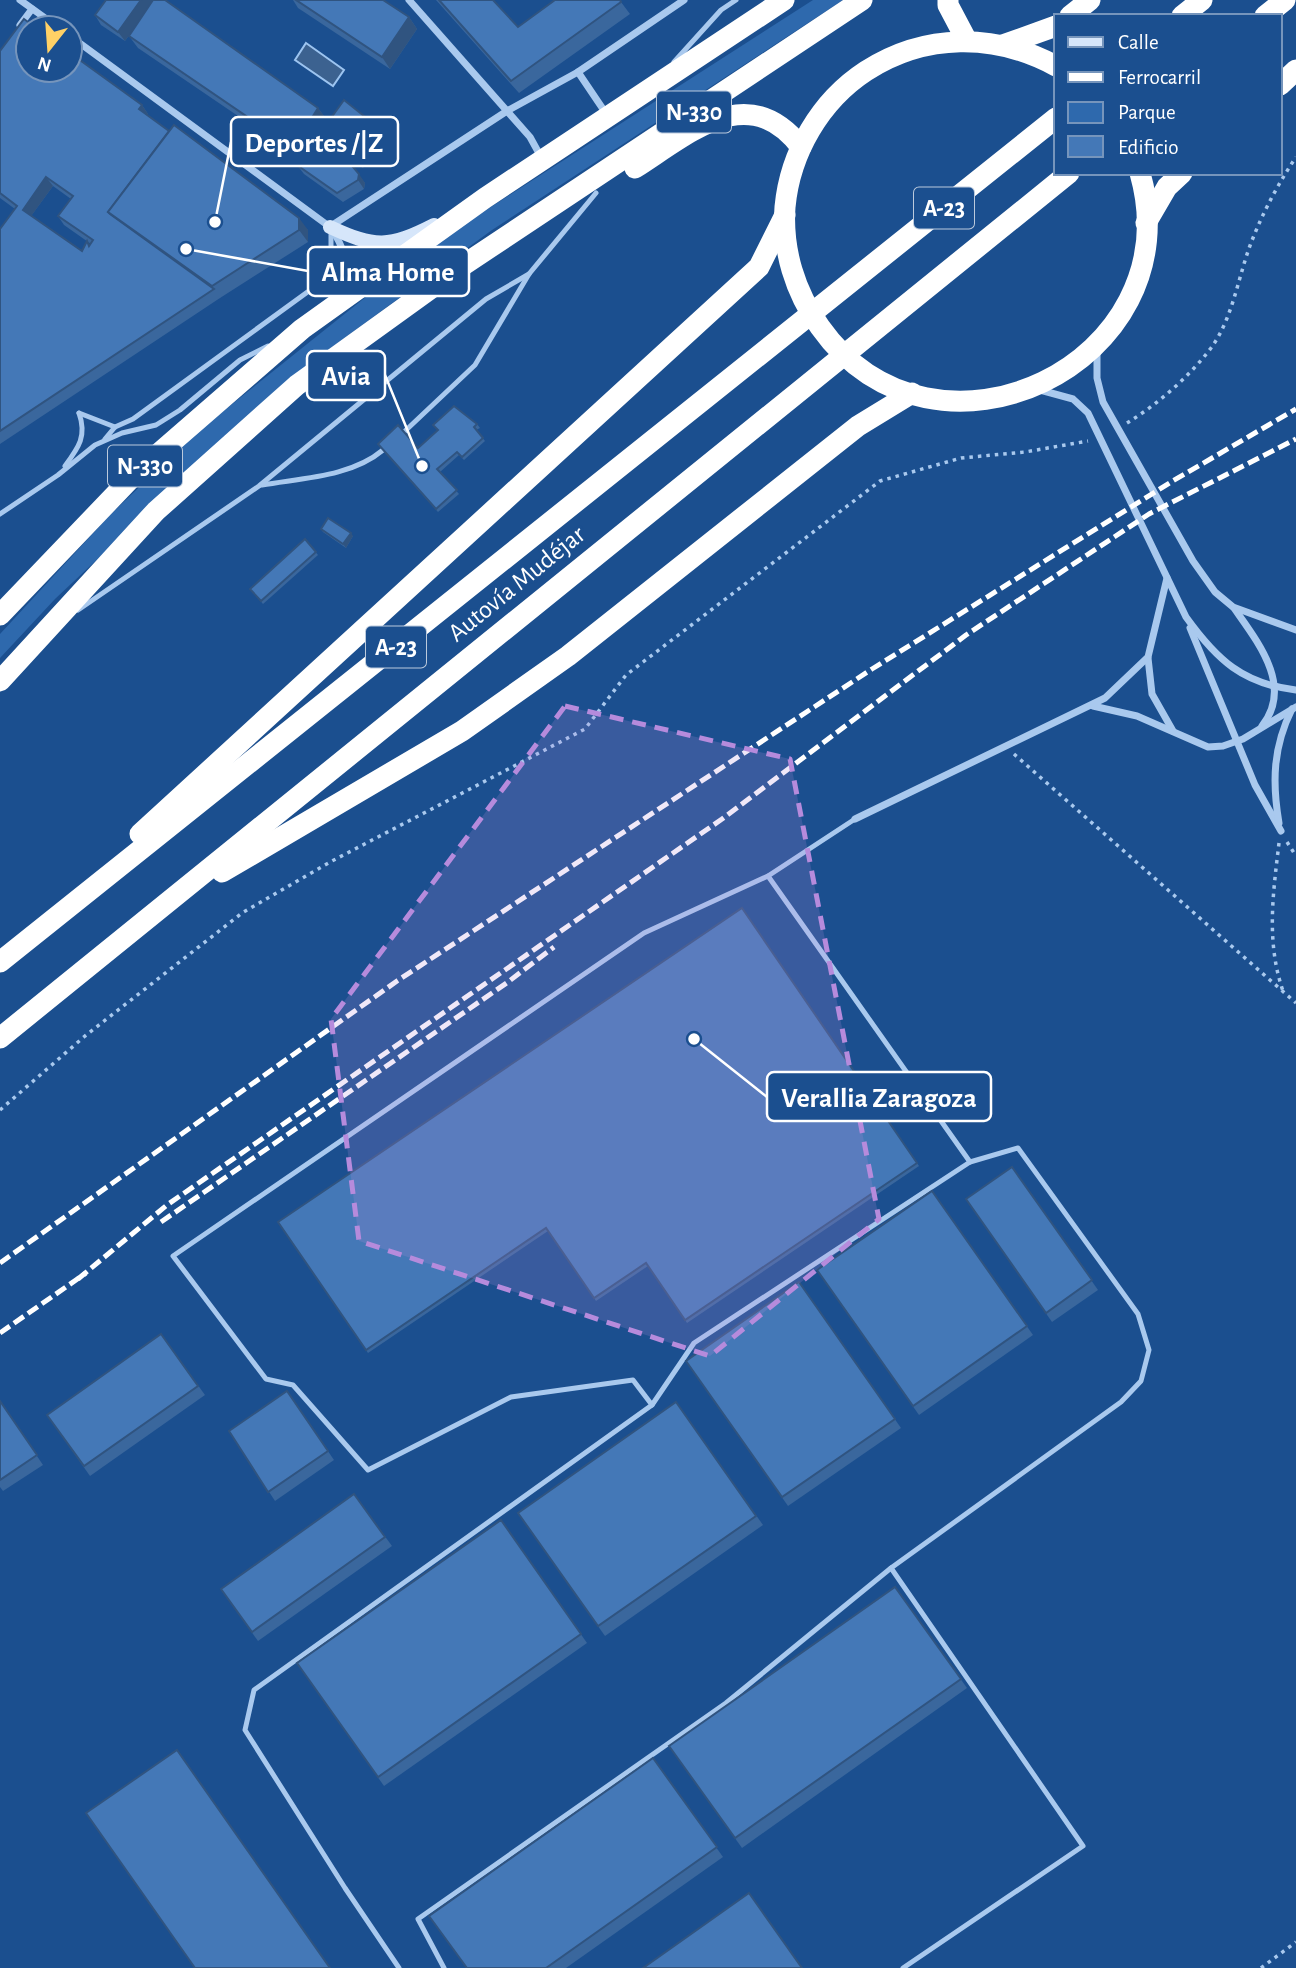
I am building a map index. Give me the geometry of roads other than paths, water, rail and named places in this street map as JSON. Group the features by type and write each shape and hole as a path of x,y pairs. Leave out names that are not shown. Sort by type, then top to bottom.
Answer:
{"highway":[{"name":"N-330","path":"0,615 134,475 302,329 485,198 784,0"},
{"name":"N-330","path":"0,681 156,510 248,426 347,346 526,223 862,0"},
{"path":"948,0 948,5 967,41"},
{"path":"1072,14 1090,0"},
{"path":"1184,14 1202,0"},
{"path":"1267,14 1284,0"},
{"path":"1003,45 1054,27"},
{"path":"1054,65 1003,45 967,41 921,46 878,63 833,99 801,147 789,180 785,215 789,258 794,278 802,298 825,334 864,370 912,393 952,401 972,401 1003,397 1032,389 1077,363 1097,345 1118,319 1133,289 1143,256 1146,223 1140,175"},
{"path":"1282,83 1296,70"},
{"path":"526,223 563,215 688,134 729,115 747,113 766,116 782,125 801,147"},
{"name":"Autovía Mudéjar","path":"0,961 1054,120"},
{"name":"Autovía Mudéjar","path":"0,1038 1067,175"},
{"path":"1146,223 1167,187 1180,175"},
{"path":"0,953 65,894 150,826 759,267 785,215"},
{"path":"144,919 182,901 243,858 462,731 568,656 858,426 912,393"}],"street":[{"path":"20,0 39,14"},
{"path":"409,0 530,137 543,160"},
{"path":"330,227 506,111 578,72 684,0"},
{"path":"28,14 32,9"},
{"path":"84,46 330,227 374,245 416,234 485,198"},
{"path":"578,72 608,116"},
{"path":"330,227 342,244 347,262 341,293 332,308"},
{"path":"1097,345 1098,388 1117,428 1198,570 1215,592 1233,607 1267,656 1273,687 1270,712 1256,731"},
{"path":"1032,389 1073,399 1088,413 1102,436 1186,617 1255,785 1281,831 1274,790 1276,750 1294,708"},
{"path":"1167,577 1148,657 1152,694 1176,734"},
{"path":"1233,607 1296,631"},
{"path":"1186,617 1228,665 1250,679 1273,687 1296,690"},
{"path":"855,819 1093,706 1119,687 1148,657"},
{"path":"1093,706 1137,716 1208,747 1223,747 1237,741 1294,708"}],"lane":[{"path":"659,83 684,49 721,10 736,0"},
{"path":"404,432 475,365 529,274 596,193"},
{"path":"103,442 115,427 133,419 324,280 331,259 330,227"},
{"path":"43,633 259,486 467,314 529,274"},
{"path":"0,514 103,442 122,433 156,425 180,410 240,360 302,329"},
{"path":"58,475 82,443 83,424 79,413 115,427"},
{"path":"259,486 347,469 371,460 383,450"},
{"path":"652,1405 633,1380 511,1398 368,1469 293,1385 266,1379 173,1256 644,933 768,876 855,819"},
{"path":"768,876 970,1162"},
{"path":"400,1968 345,1888 245,1730 254,1690 652,1405 694,1343 970,1162 1018,1148 1138,1314 1149,1350 1141,1381 1121,1402 891,1567 726,1703 418,1919 444,1968"},
{"path":"891,1567 1083,1846 903,1968"}],"railway":[{"path":"0,1263 397,981 872,669 1171,482 1296,409"},
{"path":"78,1279 167,1205 722,819 966,635 1149,514 1296,439"},
{"path":"161,1222 508,982 554,947"},
{"path":"0,1333 86,1273"}],"place":[{"name":"Deportes /|Z","path":"215,222"},
{"name":"Alma Home","path":"186,249"},
{"name":"Avia","path":"422,466"},
{"name":"Verallia Zaragoza","path":"694,1039"}]}
